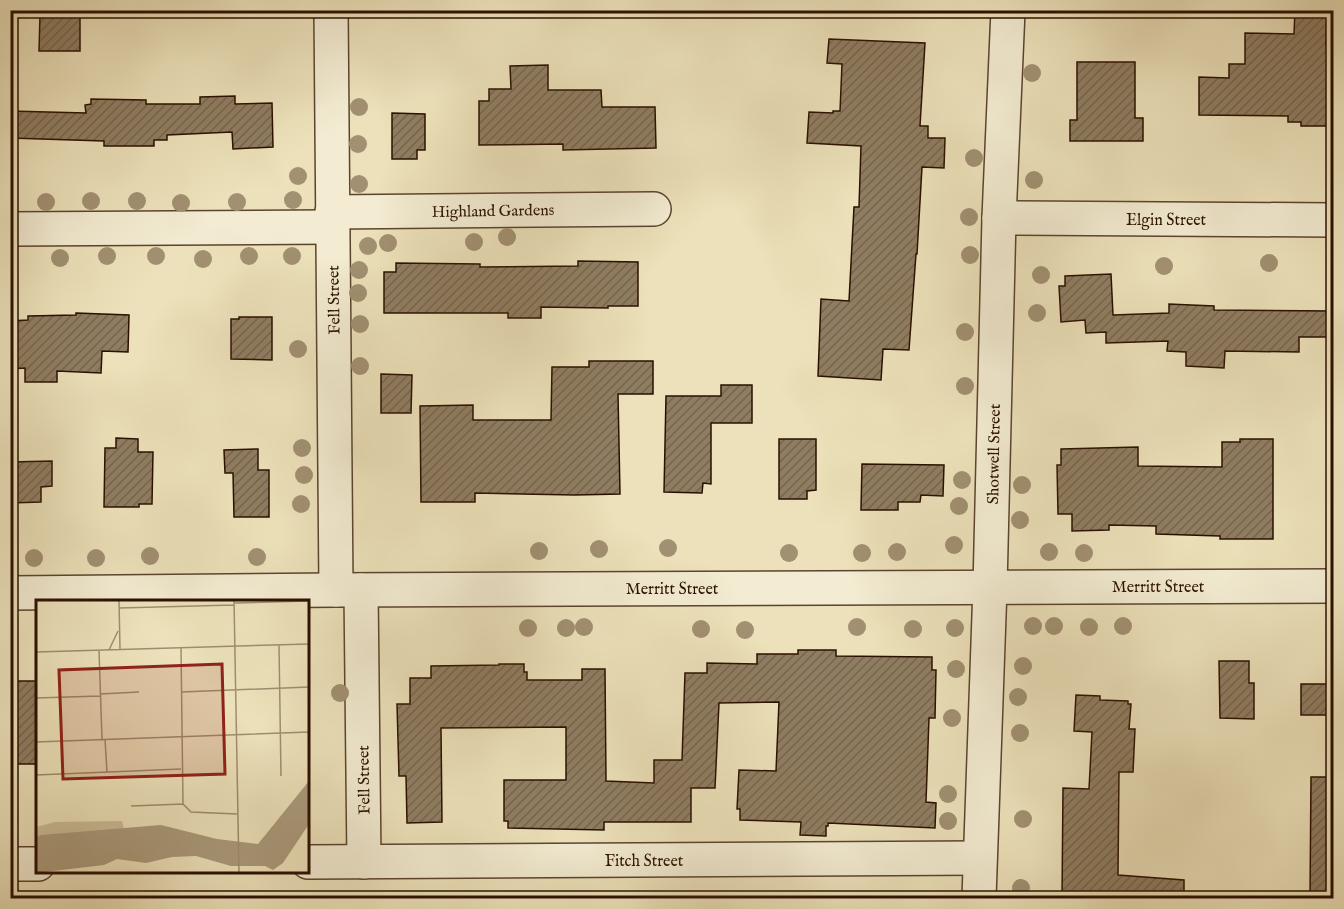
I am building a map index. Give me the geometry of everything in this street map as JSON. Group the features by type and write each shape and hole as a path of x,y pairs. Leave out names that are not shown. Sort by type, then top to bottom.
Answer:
{"street":[{"name":"Fell Street","path":"331,10 332,219 364,862"},
{"name":"Shotwell Street","path":"979,898 990,587 999,218 1008,10"},
{"name":"Highland Gardens","path":"10,229 654,209"},
{"name":"Elgin Street","path":"999,218 1334,220"},
{"name":"Merritt Street","path":"10,593 1334,586"},
{"name":"Fitch Street","path":"309,862 980,858"},
{"path":"10,864 36,864"}],"building":[{"path":"1295,10 1327,10 1326,45 1334,45 1334,126 1301,126 1301,122 1288,122 1288,116 1199,115 1199,77 1229,78 1229,64 1245,64 1245,33 1294,34"},
{"path":"40,15 80,15 80,51 39,51"},
{"path":"829,39 925,43 920,126 928,126 928,138 945,138 944,168 922,167 909,350 883,349 881,380 818,376 821,299 849,301 854,207 859,207 861,146 807,143 809,112 840,111 842,64 827,63"},
{"path":"1077,62 1135,62 1135,118 1143,118 1143,141 1070,141 1070,120 1077,120"},
{"path":"548,65 548,90 601,90 602,107 655,107 656,148 563,150 563,144 479,145 479,101 489,101 489,89 511,89 510,66"},
{"path":"235,96 235,104 272,103 273,147 233,149 232,132 167,135 167,140 154,140 154,146 104,146 104,141 10,138 10,111 86,113 85,105 91,104 91,99 146,100 146,104 200,104 200,97"},
{"path":"392,113 425,114 425,150 417,150 417,159 392,159"},
{"path":"578,261 638,262 638,306 541,307 541,318 508,318 508,313 384,313 384,272 396,272 396,263 480,264 480,267 578,266"},
{"path":"1111,274 1113,315 1169,313 1169,304 1214,306 1214,310 1334,311 1334,337 1299,337 1299,352 1225,351 1224,368 1186,366 1186,352 1167,351 1168,341 1106,343 1106,332 1086,333 1085,320 1061,322 1059,286 1065,286 1065,276"},
{"path":"76,313 129,315 128,352 102,351 101,373 57,371 57,382 25,382 25,368 10,369 10,321 28,320 28,316 76,315"},
{"path":"239,317 272,317 272,360 231,359 231,319 239,319"},
{"path":"589,361 653,361 653,394 618,394 620,494 475,493 475,502 421,502 420,406 473,405 473,420 551,420 552,367 589,367"},
{"path":"381,374 412,375 411,413 381,413"},
{"path":"721,385 752,385 752,423 711,423 711,484 703,483 702,493 664,492 666,396 721,396"},
{"path":"116,438 138,439 138,452 153,452 152,504 139,504 139,507 104,507 105,448 116,448"},
{"path":"779,439 816,439 816,490 807,491 807,499 779,499"},
{"path":"1240,439 1273,439 1273,539 1220,539 1220,536 1156,534 1156,526 1109,525 1109,530 1072,531 1072,514 1058,514 1057,465 1061,465 1061,449 1138,447 1138,466 1222,467 1222,442 1240,442"},
{"path":"258,449 258,470 269,470 269,517 234,517 233,473 225,473 224,450"},
{"path":"52,461 52,486 41,487 41,502 10,503 10,462"},
{"path":"862,464 944,465 943,496 921,495 920,502 898,502 898,510 861,510"},
{"path":"798,650 836,650 836,656 932,657 932,670 936,670 935,718 929,718 926,802 936,803 935,828 828,823 826,836 800,835 801,822 740,820 740,809 737,809 739,770 776,771 779,702 719,703 715,788 691,788 691,822 604,822 604,830 508,828 508,821 504,821 504,780 566,780 566,727 441,728 442,822 407,823 406,776 399,776 397,704 410,704 410,678 431,678 431,666 524,664 527,680 582,680 582,669 605,669 606,781 654,783 654,760 682,760 685,673 707,673 707,663 757,664 757,654 798,654"},
{"path":"1219,661 1249,661 1249,683 1254,683 1254,719 1220,718"},
{"path":"11,681 36,681 36,764 11,764"},
{"path":"1301,684 1334,684 1334,715 1301,715"},
{"path":"1076,695 1100,696 1100,700 1128,701 1128,704 1131,704 1129,729 1135,729 1133,772 1119,772 1118,875 1184,880 1184,898 1062,898 1063,788 1089,789 1092,732 1074,731"},
{"path":"1311,777 1334,777 1334,898 1310,898"}]}
